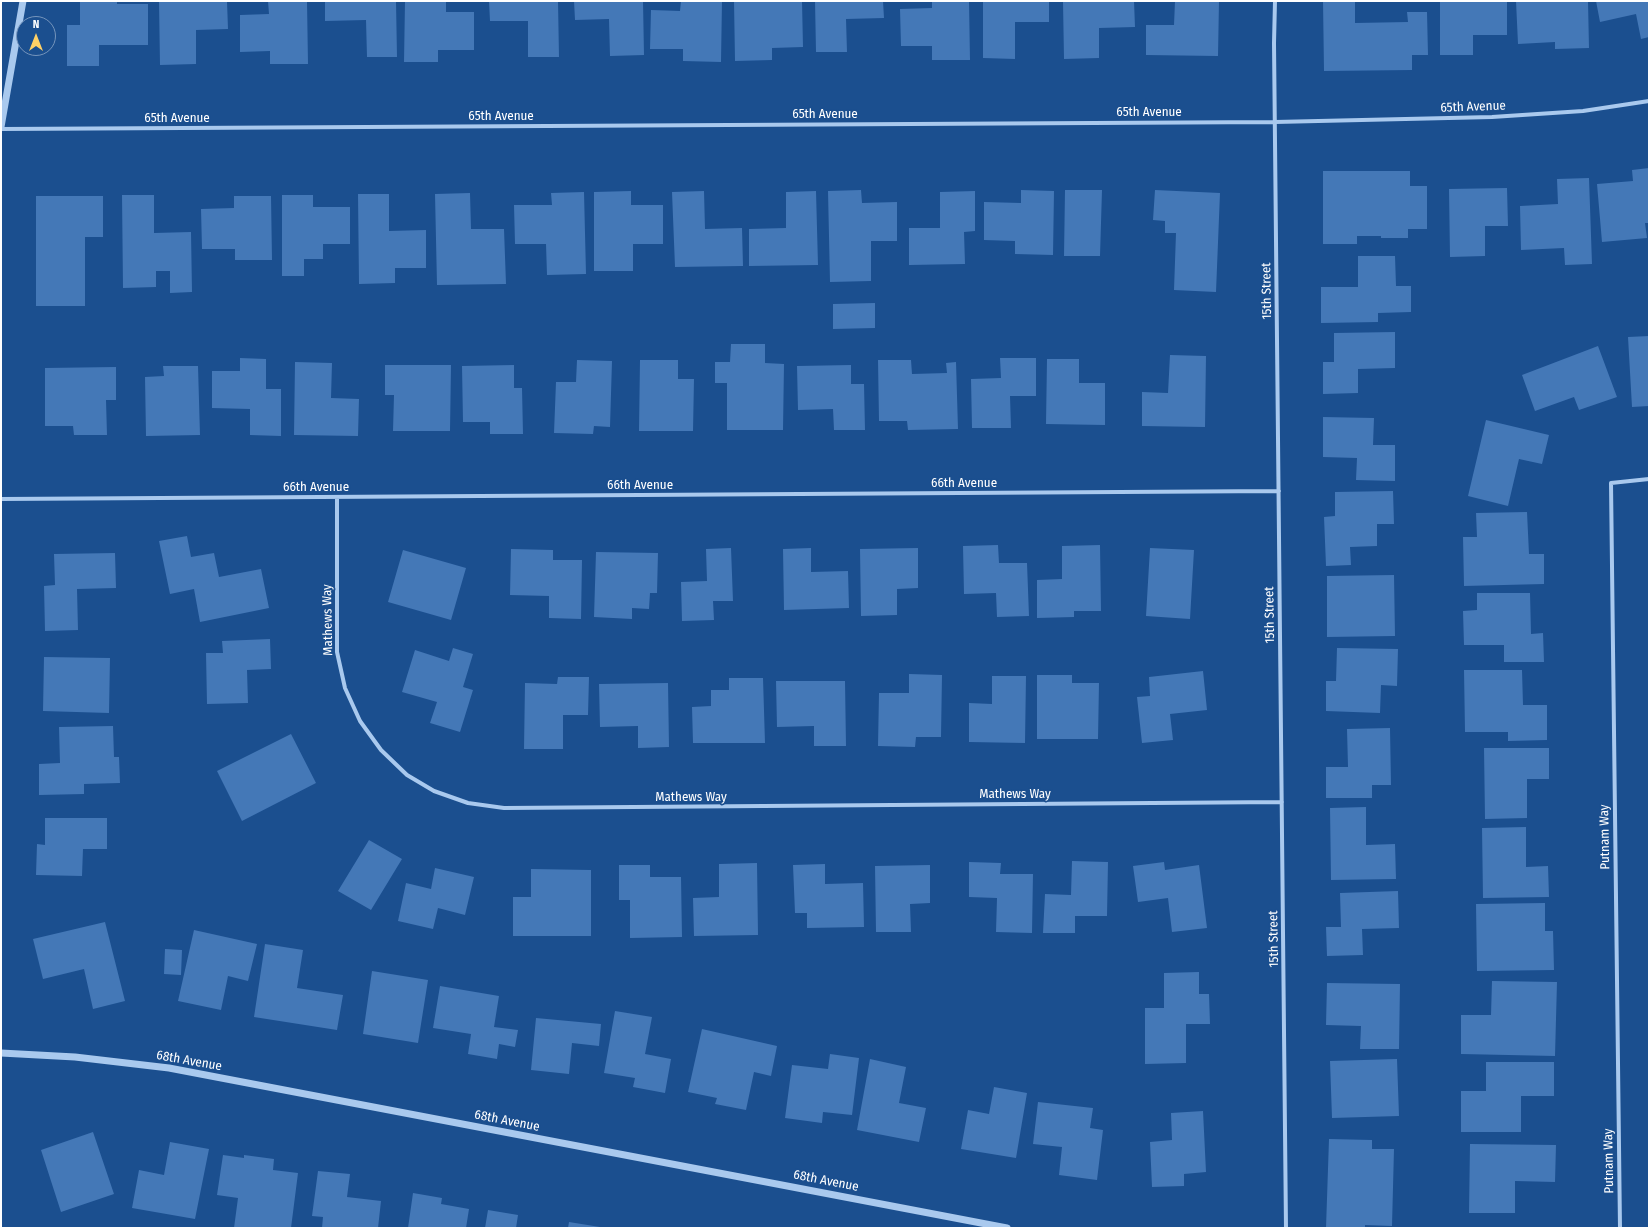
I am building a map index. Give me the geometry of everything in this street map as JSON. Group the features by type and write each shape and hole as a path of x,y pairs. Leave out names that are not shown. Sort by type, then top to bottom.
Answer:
{"street":[{"path":"1,128 23,1"},
{"name":"15th Street","path":"1275,1 1274,43 1286,1228"},
{"name":"65th Avenue","path":"1,128 1275,122 1492,117 1583,111 1649,101"},
{"name":"Putnam Way","path":"1620,1228 1611,484 1649,479"},
{"name":"66th Avenue","path":"1,499 1279,491"},
{"name":"Mathews Way","path":"337,497 337,652 345,688 360,721 381,750 408,774 427,787 468,803 504,808 1282,802"},
{"name":"68th Avenue","path":"1,1053 75,1057 169,1068 1007,1228"}],"building":[{"path":"80,1 117,1 117,4 148,4 148,45 99,45 99,66 67,66 67,25 80,25"},
{"path":"159,1 227,1 228,29 196,30 196,64 160,65"},
{"path":"268,1 307,1 308,64 270,64 270,51 240,52 240,15 269,14"},
{"path":"325,1 396,1 397,57 367,57 366,20 325,21"},
{"path":"405,1 446,1 446,12 474,12 474,50 438,50 438,62 404,62"},
{"path":"489,1 558,1 559,57 528,57 528,21 490,21"},
{"path":"574,1 643,1 644,55 610,56 609,19 575,20"},
{"path":"681,1 722,1 721,62 683,61 683,49 650,49 651,10 680,11"},
{"path":"734,1 802,1 803,47 772,48 772,60 735,61"},
{"path":"815,1 883,1 884,18 846,19 847,52 816,52"},
{"path":"932,1 969,1 970,60 932,60 932,46 901,46 900,9 932,8"},
{"path":"983,1 1049,1 1049,22 1015,22 1015,59 983,58"},
{"path":"1134,1 1135,27 1099,28 1099,58 1064,59 1063,2"},
{"path":"1175,1 1219,1 1218,56 1146,55 1146,25 1174,25"},
{"path":"1323,1 1355,1 1355,23 1408,22 1407,12 1427,12 1428,55 1412,55 1412,70 1324,71"},
{"path":"1440,1 1507,1 1507,35 1473,35 1473,55 1440,55"},
{"path":"1516,1 1588,1 1589,48 1555,49 1555,42 1518,44"},
{"path":"1596,1 1649,1 1649,37 1641,39 1636,14 1600,22"},
{"path":"1649,168 1649,223 1645,223 1647,238 1602,242 1597,184 1633,181 1632,170"},
{"path":"1323,171 1410,171 1410,186 1427,186 1427,229 1408,229 1408,238 1357,236 1357,244 1323,244"},
{"path":"1589,178 1592,264 1565,265 1564,248 1521,250 1520,206 1558,204 1557,179"},
{"path":"1507,188 1508,226 1485,226 1485,256 1450,257 1449,189"},
{"path":"861,190 862,203 897,202 897,241 871,241 871,281 830,282 828,191"},
{"path":"1021,190 1054,191 1053,255 1015,254 1015,241 984,240 984,202 1021,203"},
{"path":"1065,190 1102,190 1100,256 1064,256"},
{"path":"1155,190 1220,193 1216,292 1174,290 1176,233 1165,233 1165,221 1153,220"},
{"path":"631,191 631,205 663,205 663,244 633,244 633,271 594,271 594,192"},
{"path":"704,191 705,229 742,228 743,266 675,267 672,192"},
{"path":"816,191 818,265 749,266 749,229 786,228 786,192"},
{"path":"975,191 975,231 964,232 965,264 909,265 909,228 940,228 940,192"},
{"path":"584,192 586,274 547,275 546,244 515,244 514,205 552,205 551,193"},
{"path":"470,193 471,229 504,229 506,284 437,285 435,194"},
{"path":"358,194 389,194 389,231 426,230 426,268 395,268 395,283 359,284"},
{"path":"122,195 154,195 154,233 191,232 192,292 170,293 170,271 156,271 156,287 123,288"},
{"path":"282,195 313,195 313,207 350,207 350,244 323,244 323,259 304,259 304,276 282,276"},
{"path":"36,196 103,196 103,237 85,237 85,306 36,306"},
{"path":"234,196 271,196 272,260 235,260 235,249 202,249 201,209 234,208"},
{"path":"1358,256 1395,256 1396,286 1411,286 1411,312 1378,313 1378,322 1321,323 1321,287 1358,287"},
{"path":"875,303 875,328 833,329 833,304"},
{"path":"1395,332 1395,368 1358,369 1358,393 1323,394 1323,362 1334,362 1334,333"},
{"path":"1649,336 1649,406 1632,407 1628,337"},
{"path":"731,344 765,344 765,363 784,364 783,430 727,430 727,383 715,383 715,362 730,362"},
{"path":"1598,346 1617,397 1579,410 1574,397 1535,411 1522,375"},
{"path":"1170,355 1206,356 1205,427 1142,426 1142,392 1168,393"},
{"path":"240,358 266,359 266,389 281,389 281,436 250,435 250,409 212,408 212,371 240,371"},
{"path":"1000,358 1036,358 1036,396 1010,396 1011,428 972,428 971,379 1001,378"},
{"path":"1047,359 1079,359 1079,383 1105,383 1105,425 1046,424"},
{"path":"577,360 612,361 610,427 594,426 593,434 554,433 556,382 576,382"},
{"path":"640,360 678,360 678,379 694,379 693,431 639,431"},
{"path":"878,360 911,360 912,374 947,373 946,363 956,362 958,429 908,430 907,421 879,421"},
{"path":"295,362 332,363 331,398 359,399 358,436 294,435"},
{"path":"385,365 451,365 450,431 393,431 394,395 385,395"},
{"path":"514,365 514,388 522,388 523,434 490,434 490,422 463,422 462,366"},
{"path":"851,365 851,384 864,384 865,430 834,430 833,409 798,410 797,366"},
{"path":"163,366 198,366 200,435 146,436 145,377 164,376"},
{"path":"116,367 116,400 106,400 107,435 74,435 73,426 45,426 45,368"},
{"path":"1323,417 1374,418 1373,445 1395,445 1395,481 1356,480 1357,458 1323,457"},
{"path":"1486,420 1549,435 1542,464 1519,459 1508,506 1468,496"},
{"path":"1393,491 1394,524 1377,524 1377,546 1350,547 1351,565 1326,566 1324,517 1335,516 1335,492"},
{"path":"1527,512 1529,554 1544,554 1544,584 1464,586 1463,537 1477,537 1476,513"},
{"path":"187,536 191,557 214,553 219,577 261,569 269,608 200,622 194,589 170,594 159,541"},
{"path":"998,545 999,563 1027,563 1029,616 997,617 996,593 964,594 963,546"},
{"path":"1100,545 1101,611 1074,611 1074,617 1037,618 1037,580 1062,579 1062,546"},
{"path":"731,548 733,601 713,601 714,620 682,621 681,582 707,581 706,549"},
{"path":"811,548 811,572 848,571 849,608 784,610 783,549"},
{"path":"918,548 918,588 897,589 897,615 861,616 860,549"},
{"path":"1150,548 1194,550 1190,619 1146,616"},
{"path":"511,549 553,550 553,560 582,560 581,619 549,618 549,596 510,595"},
{"path":"403,550 466,568 451,620 388,602"},
{"path":"596,552 658,553 657,593 650,593 649,609 632,608 632,619 594,617"},
{"path":"115,553 116,588 77,589 78,630 45,631 44,586 55,585 54,554"},
{"path":"1394,575 1395,636 1327,637 1327,576"},
{"path":"1477,593 1530,593 1531,634 1543,633 1544,662 1504,662 1504,645 1464,645 1463,611 1477,610"},
{"path":"270,639 271,669 247,670 248,703 207,704 206,653 223,653 222,641"},
{"path":"453,648 473,654 463,687 473,690 460,732 430,723 437,702 402,692 415,650 449,661"},
{"path":"1337,648 1398,649 1397,686 1381,685 1380,713 1326,711 1326,681 1336,681"},
{"path":"44,657 110,658 109,713 43,711"},
{"path":"1464,670 1522,670 1523,705 1547,705 1547,740 1508,741 1508,732 1465,732"},
{"path":"1203,671 1207,710 1170,714 1173,740 1142,743 1137,697 1150,696 1149,677"},
{"path":"909,674 942,675 941,737 916,737 915,747 878,746 879,693 909,693"},
{"path":"1037,675 1072,675 1072,683 1099,683 1098,739 1037,739"},
{"path":"992,676 1026,676 1025,743 969,742 969,703 992,704"},
{"path":"558,677 589,677 588,715 563,715 563,749 524,749 525,683 557,684"},
{"path":"729,678 763,678 765,743 693,743 692,707 711,706 711,690 729,690"},
{"path":"776,681 845,681 846,746 814,746 814,726 777,727"},
{"path":"668,683 669,747 638,748 638,726 600,727 599,684"},
{"path":"113,726 114,757 119,757 120,783 84,784 84,794 39,795 39,764 60,763 59,727"},
{"path":"1390,728 1391,785 1372,785 1372,798 1326,798 1326,767 1348,767 1347,729"},
{"path":"291,734 316,783 242,821 217,771"},
{"path":"1484,748 1549,748 1549,779 1527,779 1527,818 1485,819"},
{"path":"1366,807 1366,845 1395,844 1396,879 1331,880 1330,808"},
{"path":"45,818 107,818 107,849 83,849 82,876 36,875 37,844 45,845"},
{"path":"1526,827 1526,867 1548,866 1549,897 1483,898 1482,828"},
{"path":"369,840 402,859 371,910 338,891"},
{"path":"1072,861 1108,862 1107,916 1075,916 1075,933 1043,933 1045,894 1071,895"},
{"path":"969,862 1001,863 1000,874 1033,874 1032,933 996,932 997,898 969,897"},
{"path":"1164,862 1165,870 1199,865 1207,928 1172,932 1168,898 1138,902 1133,866"},
{"path":"757,863 758,935 694,936 693,898 719,897 719,864"},
{"path":"825,864 825,884 863,883 864,927 807,928 807,913 795,913 793,865"},
{"path":"619,865 650,865 650,877 681,877 682,937 630,938 630,900 619,900"},
{"path":"930,865 930,903 910,904 911,932 876,932 875,866"},
{"path":"435,868 474,877 465,915 438,908 433,929 398,921 406,883 431,889"},
{"path":"531,869 591,870 591,936 513,936 513,897 531,897"},
{"path":"1398,891 1399,928 1362,929 1363,955 1327,956 1326,927 1341,927 1340,893"},
{"path":"1545,903 1545,931 1553,931 1554,970 1477,971 1476,904"},
{"path":"105,922 125,1001 93,1009 84,969 43,979 33,939"},
{"path":"194,930 257,944 248,981 228,976 221,1010 178,1001"},
{"path":"265,944 303,950 297,988 343,995 337,1030 254,1017"},
{"path":"165,949 182,950 181,975 164,974"},
{"path":"372,971 428,980 418,1043 363,1034"},
{"path":"1199,972 1199,994 1209,994 1210,1024 1186,1024 1186,1063 1145,1064 1145,1008 1164,1008 1164,973"},
{"path":"1492,981 1557,982 1555,1056 1461,1054 1461,1015 1491,1015"},
{"path":"1327,983 1400,984 1399,1049 1360,1049 1361,1026 1326,1025"},
{"path":"440,986 499,996 494,1027 518,1030 515,1047 499,1044 497,1059 468,1054 471,1034 433,1028"},
{"path":"615,1011 652,1017 645,1054 671,1059 665,1093 633,1087 635,1078 604,1073"},
{"path":"536,1018 601,1024 599,1046 572,1043 569,1074 531,1070"},
{"path":"702,1029 777,1046 771,1076 754,1072 746,1110 715,1104 717,1098 688,1092"},
{"path":"830,1054 859,1058 852,1115 823,1112 822,1123 785,1118 792,1065 828,1069"},
{"path":"870,1059 906,1067 899,1103 926,1108 919,1142 857,1130"},
{"path":"1397,1059 1399,1116 1332,1118 1330,1061"},
{"path":"1486,1062 1554,1062 1554,1096 1521,1096 1521,1132 1461,1132 1461,1091 1486,1091"},
{"path":"994,1087 1027,1093 1016,1158 961,1149 968,1110 989,1114"},
{"path":"1038,1102 1093,1108 1090,1128 1103,1130 1097,1180 1059,1175 1062,1147 1033,1144"},
{"path":"1203,1111 1206,1172 1184,1174 1184,1186 1152,1187 1150,1142 1172,1140 1171,1113"},
{"path":"93,1132 114,1194 61,1212 41,1150"},
{"path":"1329,1139 1372,1140 1372,1149 1394,1149 1392,1226 1365,1225 1365,1228 1326,1228"},
{"path":"170,1142 209,1149 195,1219 132,1208 139,1170 164,1175"},
{"path":"1470,1144 1556,1145 1555,1182 1515,1181 1515,1213 1469,1213"},
{"path":"223,1155 244,1158 244,1155 274,1159 273,1170 298,1173 291,1228 234,1228 238,1198 217,1195"},
{"path":"318,1171 350,1174 347,1197 381,1201 378,1228 322,1228 323,1217 312,1216"},
{"path":"413,1193 442,1198 441,1204 469,1209 466,1228 408,1228"},
{"path":"488,1210 518,1215 516,1228 485,1228"},
{"path":"569,1222 600,1227 600,1228 568,1228"}]}
